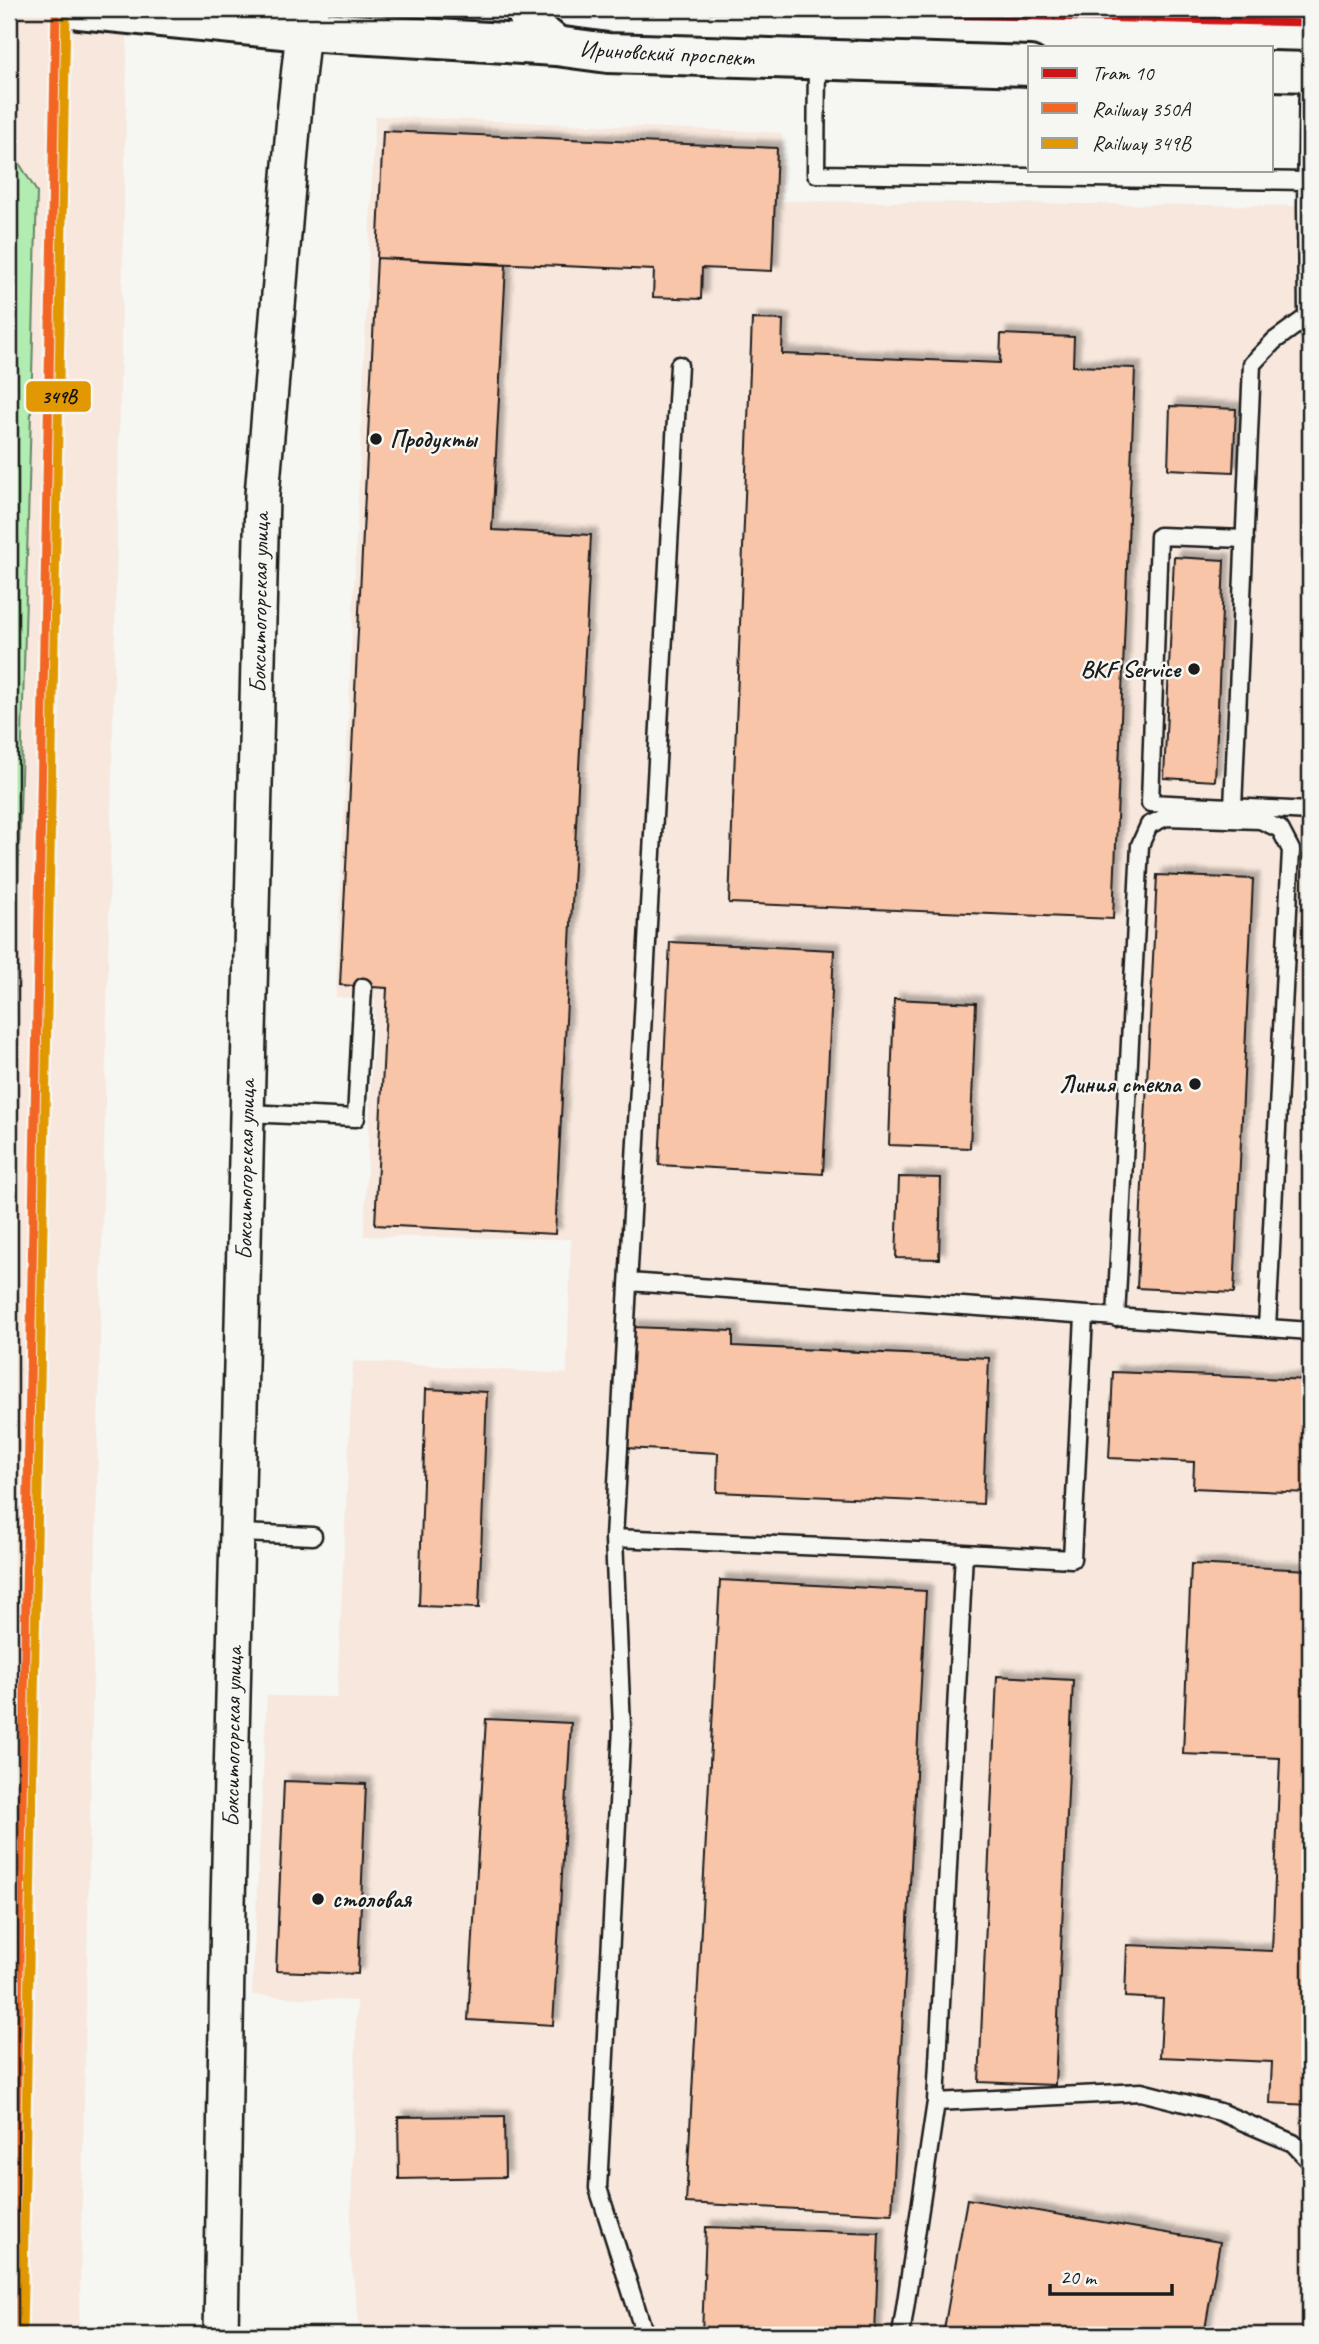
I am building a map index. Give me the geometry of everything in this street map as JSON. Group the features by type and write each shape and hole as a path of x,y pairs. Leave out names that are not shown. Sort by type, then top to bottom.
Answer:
{"main road":[{"name":"Ириновский проспект","path":"79,9 308,20 608,53 1028,66"},
{"path":"525,9 535,29 556,46"}],"street":[{"name":"Бокситогорская улица","path":"221,2335 246,1113 262,495 295,104 308,20"}],"lane":[{"path":"817,59 816,174 1306,181"},
{"path":"1233,808 1252,364 1274,341 1309,325 1306,181 1297,71"},
{"path":"645,2335 598,2189 622,1727 614,1538 679,365"},
{"path":"1245,539 1159,536 1150,803 1310,811"},
{"path":"1116,1318 1140,845 1149,825 1166,817 1261,821 1280,829 1291,850 1267,1328"},
{"path":"246,1113 356,1118 363,987"},
{"path":"629,1282 1310,1331"},
{"path":"614,1538 1072,1559 1084,1316"},
{"path":"237,1533 313,1536"},
{"path":"901,2335 936,2102 964,1553"},
{"path":"936,2102 1141,2092 1220,2112 1293,2143 1310,2161"}],"shaded area":[{"path":"9,9 128,9 79,2335 9,2335"},
{"path":"375,116 782,133 781,201 1310,206 1310,2335 361,2335 350,2254 357,2001 252,1995 267,1696 337,1697 353,1361 567,1374 571,1239 364,1236 375,999 336,997"}],"green space":[{"path":"9,150 37,192 9,1216"}],"building":[{"path":"383,131 777,148 772,271 702,268 701,299 653,297 654,270 377,258"},
{"path":"377,258 506,265 492,530 591,535 555,1234 375,1225 387,988 340,985"},
{"path":"752,319 783,320 782,354 1000,363 1001,334 1074,337 1073,366 1135,368 1113,919 729,903"},
{"path":"1170,406 1236,409 1233,472 1168,469"},
{"name":"BKF Service","path":"1174,557 1224,560 1215,781 1164,778"},
{"name":"Линия стекла","path":"1157,875 1253,879 1234,1293 1137,1288"},
{"path":"670,942 834,950 823,1174 659,1165"},
{"path":"894,999 976,1003 970,1148 889,1145"},
{"path":"899,1177 941,1178 939,1259 896,1258"},
{"path":"632,1327 733,1331 733,1346 989,1358 983,1504 717,1492 718,1453 626,1448"},
{"path":"1113,1372 1310,1380 1310,1493 1193,1488 1194,1462 1109,1458"},
{"path":"426,1389 487,1392 479,1608 419,1606"},
{"path":"1191,1564 1310,1570 1310,2105 1270,2103 1272,2062 1160,2057 1163,1999 1125,1997 1127,1945 1272,1951 1280,1758 1183,1754"},
{"path":"720,1580 926,1591 892,2214 686,2203"},
{"path":"997,1676 1073,1680 1055,2085 979,2082"},
{"path":"486,1719 571,1723 553,2025 468,2020"},
{"path":"284,1781 366,1784 358,1974 276,1971"},
{"path":"504,2116 505,2177 399,2179 398,2117"},
{"path":"967,2199 1220,2242 1204,2335 943,2335"},
{"path":"706,2227 879,2233 875,2335 702,2335"}],"tram line":[{"name":"10","path":"675,9 1310,23"},
{"path":"1162,9 1224,21"}],"rail line":[{"name":"350А","path":"12,2335 56,9"},
{"name":"349В","path":"22,2335 66,9"}],"place":[{"name":"Продукты","path":"376,439"},
{"name":"BKF Service","path":"1194,669"},
{"name":"Линия стекла","path":"1195,1084"},
{"name":"столовая","path":"318,1899"}]}
